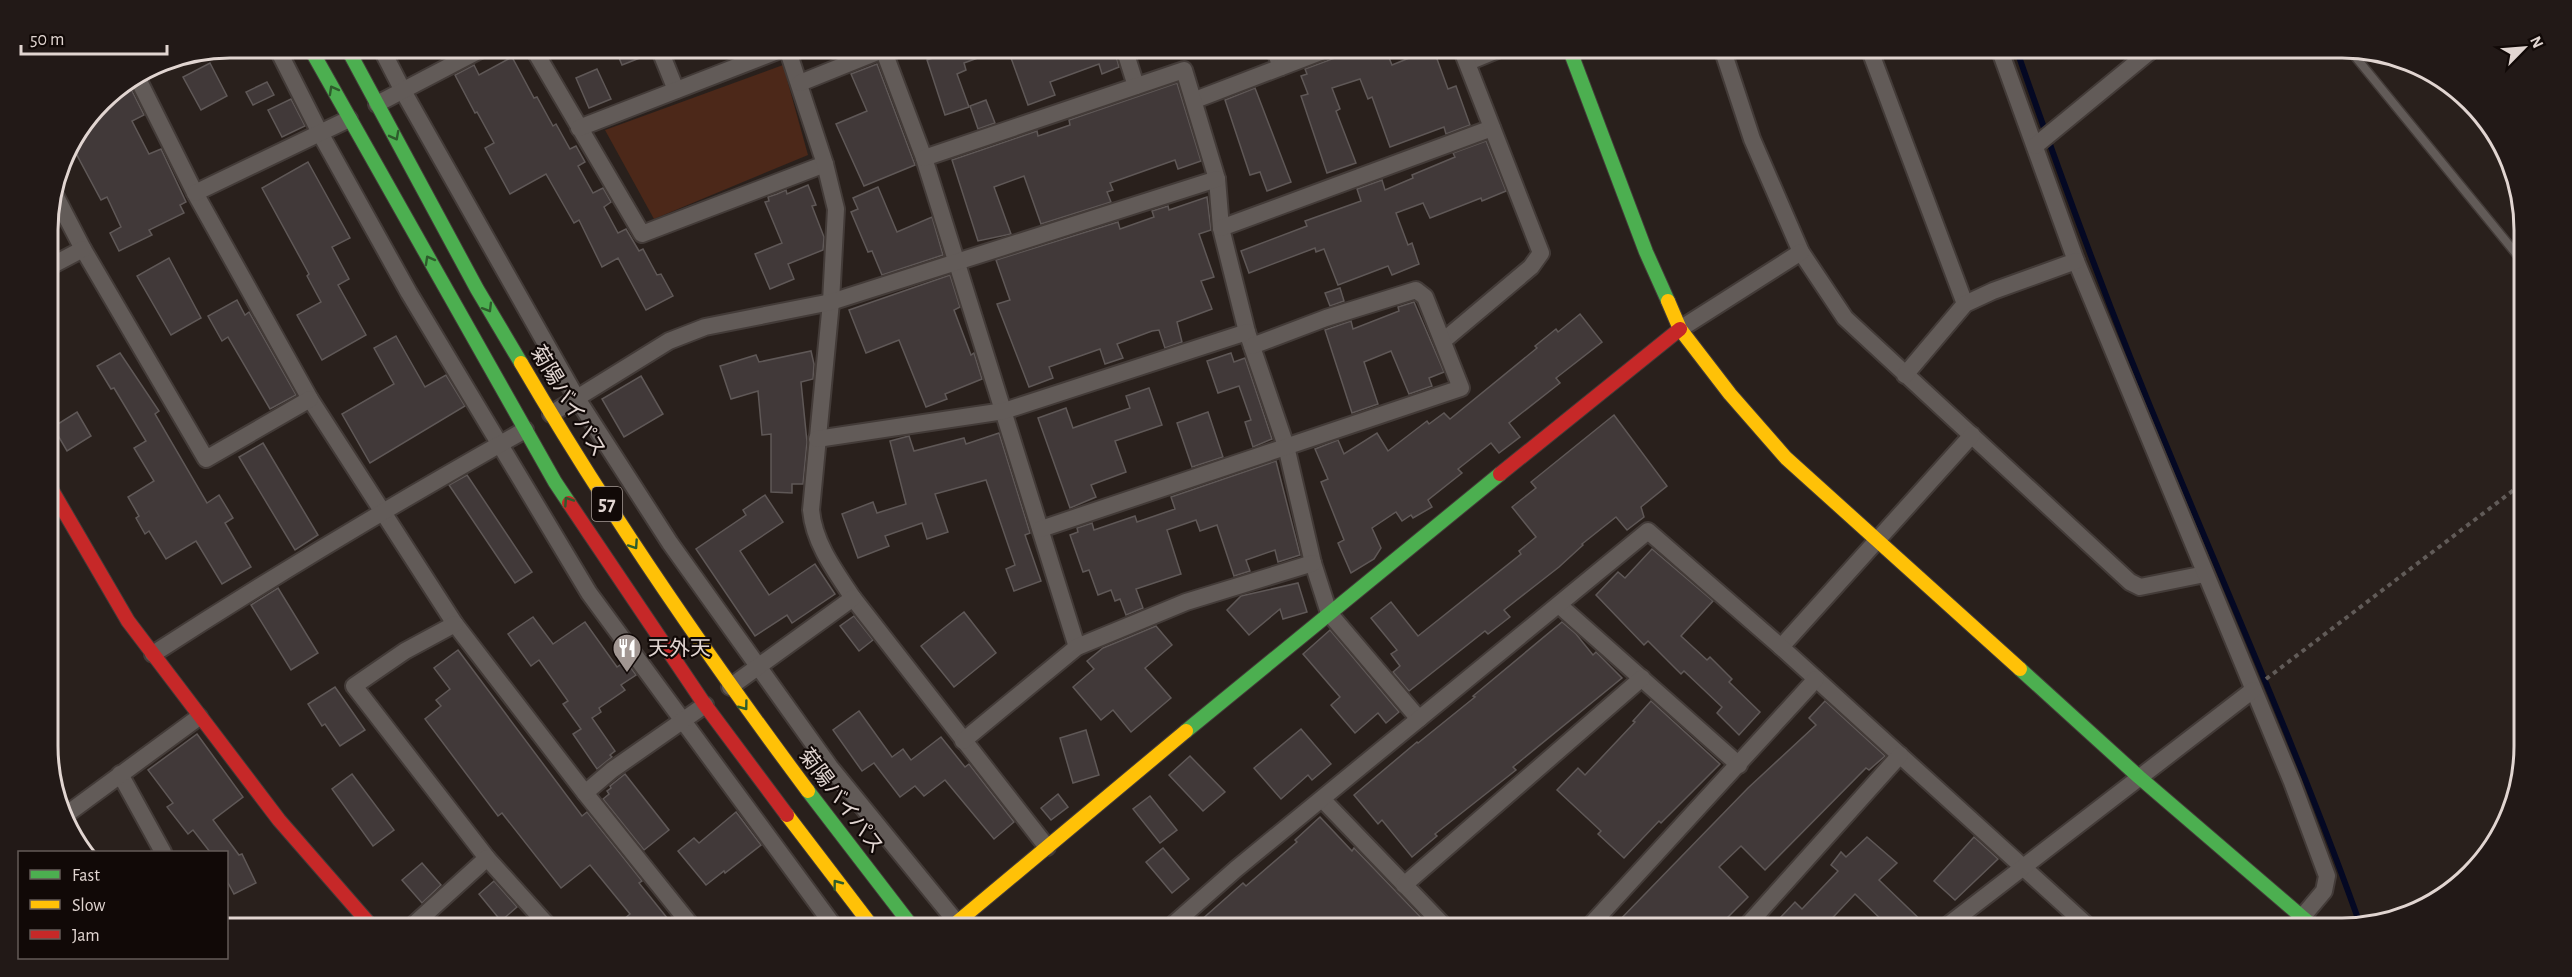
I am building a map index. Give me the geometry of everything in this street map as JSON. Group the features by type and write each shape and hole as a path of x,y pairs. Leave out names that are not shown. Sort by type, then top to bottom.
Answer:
{"main road":[{"name":"57","path":"315,58 555,483 705,705 865,918"},
{"name":"菊陽バイパス","path":"352,58 477,289 582,467 730,687 874,881 905,918"},
{"path":"1573,58 1646,252 1680,328 1730,394 1786,458 2139,777 2303,916"},
{"path":"966,918 1047,847 1329,613 1680,328"},
{"path":"58,502 128,621 279,820 364,918"}],"street":[{"path":"282,58 320,133 410,293 498,445 589,593 828,918"},
{"path":"386,58 576,397 670,543 830,767 949,918"},
{"path":"377,104 465,58"},
{"path":"539,58 642,234 825,164"},
{"path":"663,58 676,90"},
{"path":"579,128 760,58"},
{"path":"790,58 825,164 836,209 831,302 811,510 812,527 832,567 853,598 1047,847"},
{"path":"800,83 862,58"},
{"path":"888,58 924,158 1077,647"},
{"path":"1127,58 1136,86"},
{"path":"1278,58 1281,67"},
{"path":"1195,100 1305,58"},
{"path":"1443,341 1531,267 1541,253 1465,58"},
{"path":"1725,58 1752,139 1802,252 1845,318 2130,582 2140,587 2205,574"},
{"path":"1873,58 1965,304"},
{"path":"2003,58 2076,261 2292,782 2326,876 2324,891 2303,916"},
{"path":"2035,146 2142,58"},
{"path":"924,158 1184,70 1195,100 1217,179 1221,228 1250,339 1286,446 1313,563 1329,613 1419,719"},
{"path":"141,84 195,193 310,399 455,624 585,793 685,918"},
{"path":"195,193 349,119"},
{"path":"1221,228 1492,128"},
{"path":"551,414 669,341 705,327 831,302 1217,179"},
{"path":"60,206 83,249 206,459 310,399"},
{"path":"59,262 83,249"},
{"path":"1680,328 1802,252"},
{"path":"1905,375 1965,304 2076,261"},
{"path":"817,439 1004,411 1416,290 1425,297 1461,388 1041,529"},
{"path":"153,654 382,512 525,430"},
{"path":"1781,647 1972,435"},
{"path":"1180,918 1236,869 1648,531 1781,647 2079,918"},
{"path":"963,741 1077,647 1186,602 1313,563"},
{"path":"730,687 853,598"},
{"path":"1559,605 1739,765"},
{"path":"455,624 405,651 354,686 487,858 541,918"},
{"path":"1404,885 1642,678"},
{"path":"1597,918 1816,679"},
{"path":"1961,918 2024,866 2253,690"},
{"path":"585,793 705,705"},
{"path":"71,811 199,717"},
{"path":"1754,918 1900,755"},
{"path":"120,774 162,851"},
{"path":"1322,799 1436,918"},
{"path":"421,918 487,858"}],"lane":[{"path":"2358,60 2514,251"}],"path":[{"path":"2253,690 2514,490"}],"shaded area":[{"path":"783,65 808,155 654,219 605,130"}],"building":[{"path":"513,58 534,98 537,97 553,126 556,124 570,149 576,146 585,162 578,166 593,193 603,188 611,202 604,207 618,233 626,229 639,251 643,249 657,275 661,274 673,296 646,310 618,258 602,267 579,220 574,223 546,174 510,194 485,148 494,143 455,75 474,65 479,75"},
{"path":"619,58 640,58 622,65"},
{"path":"978,58 964,63 966,70 957,74 969,107 945,115 927,60"},
{"path":"1011,58 1117,58 1119,67 1102,74 1099,64 1050,82 1055,95 1028,105"},
{"path":"1335,58 1389,58 1392,65 1409,58 1437,58 1448,89 1456,86 1470,125 1446,134 1444,127 1390,147 1372,97 1368,99 1360,79 1332,88 1340,109 1336,111 1356,163 1327,173 1301,96 1308,94 1301,76 1307,74 1305,69"},
{"path":"210,63 227,96 201,110 183,77"},
{"path":"877,64 915,165 864,186 836,124 867,111 851,74"},
{"path":"597,69 611,99 589,108 576,78"},
{"path":"267,82 274,95 253,105 246,92"},
{"path":"1177,83 1201,161 1178,169 1175,160 1110,183 1113,190 1107,192 1111,202 1041,224 1024,176 994,187 1011,234 978,241 952,160 1037,131 1038,136 1070,125 1069,120"},
{"path":"1255,88 1291,182 1267,191 1260,172 1250,175 1225,100"},
{"path":"132,90 144,115 132,121 149,154 161,149 186,202 180,205 184,213 149,230 152,235 119,251 110,233 121,227 107,197 101,200 76,154 101,117"},
{"path":"291,99 305,126 282,137 268,110"},
{"path":"986,100 995,123 978,129 970,106"},
{"path":"1486,141 1506,191 1430,218 1423,203 1396,213 1408,245 1412,243 1419,264 1392,275 1388,266 1338,285 1324,249 1316,252 1315,248 1249,273 1241,251 1307,226 1305,221 1361,201 1357,189 1382,180 1385,190 1413,178 1412,175 1455,157 1453,153"},
{"path":"308,162 350,238 332,247 349,279 338,285 366,335 322,360 297,315 321,302 307,276 309,274 262,188"},
{"path":"808,185 816,205 812,206 824,237 823,250 788,264 794,279 770,289 755,254 782,243 765,202 769,201 768,197 786,190 787,194"},
{"path":"878,187 897,232 932,217 943,255 882,275 872,251 868,252 851,212 858,209 853,198"},
{"path":"1207,197 1211,230 1199,234 1214,277 1201,281 1212,309 1177,322 1182,342 1165,348 1159,330 1152,331 1117,344 1123,358 1105,364 1100,349 1049,367 1053,378 1029,387 997,304 1010,300 996,260 1118,222 1120,229 1154,217 1152,211 1168,206 1169,210"},
{"path":"169,258 201,318 171,335 137,276"},
{"path":"950,275 960,307 954,310 971,355 974,353 982,379 945,394 947,399 926,407 899,340 866,353 849,310"},
{"path":"1340,288 1344,301 1330,306 1325,293"},
{"path":"237,300 245,315 249,312 296,395 270,409 228,337 222,341 208,316"},
{"path":"1414,302 1444,372 1429,378 1432,386 1409,394 1391,351 1364,362 1378,404 1352,413 1325,330 1351,321 1353,329 1399,311 1398,307"},
{"path":"1580,314 1602,342 1556,378 1560,383 1509,423 1520,437 1499,453 1491,443 1458,469 1462,473 1428,500 1432,507 1413,518 1411,515 1402,521 1396,512 1372,528 1381,548 1374,559 1351,573 1338,543 1344,540 1321,482 1328,479 1315,449 1338,440 1344,454 1377,433 1388,451 1427,421 1429,424 1444,413 1450,419 1537,348 1535,346 1556,329 1558,332"},
{"path":"396,336 425,387 446,375 465,406 370,463 342,414 394,384 374,348"},
{"path":"811,351 814,364 813,379 801,382 807,442 803,484 792,484 792,493 771,492 771,434 762,435 758,391 731,399 720,366 756,355 759,362"},
{"path":"120,353 159,411 155,414 207,503 219,495 233,518 225,523 251,567 222,584 196,541 166,559 149,531 145,534 136,518 139,516 128,497 154,481 134,448 146,441 114,388 111,389 97,366"},
{"path":"1231,353 1234,362 1245,358 1272,439 1253,447 1245,422 1251,420 1239,386 1218,393 1207,361"},
{"path":"641,376 663,414 624,437 602,399"},
{"path":"1149,388 1162,425 1115,441 1126,472 1091,485 1096,497 1070,508 1038,418 1066,408 1073,428 1130,408 1126,396"},
{"path":"77,412 91,436 67,451 59,437 59,423"},
{"path":"1208,412 1223,457 1192,467 1177,423"},
{"path":"1614,415 1667,486 1641,507 1644,517 1627,530 1616,517 1582,544 1559,567 1504,610 1510,617 1488,634 1485,631 1409,691 1393,672 1400,666 1391,654 1397,650 1371,618 1391,602 1418,636 1521,554 1519,551 1536,537 1512,507 1536,488 1531,482"},
{"path":"999,433 1030,533 1025,535 1041,581 1014,591 1006,569 1015,565 986,480 935,494 948,532 927,539 922,523 885,536 889,546 858,558 842,514 873,502 877,513 906,504 890,441 909,436 914,451 964,438 966,444"},
{"path":"263,443 318,535 295,550 239,457"},
{"path":"1276,461 1300,555 1278,562 1275,550 1246,560 1250,571 1234,576 1217,525 1200,531 1196,520 1167,530 1181,574 1136,589 1143,608 1126,615 1120,599 1115,601 1111,590 1098,595 1089,570 1083,572 1070,535 1078,532 1077,528 1092,523 1094,530 1135,516 1137,522 1175,509 1171,497"},
{"path":"467,475 532,572 515,583 449,485"},
{"path":"765,495 783,522 740,551 769,595 815,564 835,594 792,623 787,615 755,636 696,549 746,515 743,510"},
{"path":"1652,549 1713,601 1681,636 1707,660 1710,657 1732,679 1729,682 1760,712 1739,735 1717,713 1722,707 1684,671 1681,674 1648,641 1644,645 1596,595 1618,572 1625,578"},
{"path":"1298,583 1307,612 1283,619 1280,609 1249,635 1227,610 1241,596"},
{"path":"278,588 318,653 291,670 251,605"},
{"path":"964,612 996,653 954,687 921,646"},
{"path":"854,616 873,640 859,651 840,626"},
{"path":"533,617 553,644 585,622 617,667 626,661 636,675 621,685 625,690 599,708 601,712 592,718 615,751 610,755 612,757 597,769 573,734 581,729 563,704 568,701 539,660 531,666 508,634"},
{"path":"1562,622 1576,634 1593,655 1596,652 1622,678 1513,767 1516,770 1435,834 1437,836 1412,857 1382,820 1378,824 1354,795 1475,697 1473,696"},
{"path":"1156,626 1172,645 1145,668 1171,698 1131,732 1113,710 1101,720 1073,687 1094,669 1087,661 1103,648"},
{"path":"1330,630 1399,712 1386,723 1378,713 1355,733 1331,705 1340,697 1303,654"},
{"path":"458,650 582,816 587,812 642,881 639,883 667,918 625,918 630,914 590,865 561,888 502,813 498,816 425,719 441,706 436,700 450,689 434,668"},
{"path":"335,687 365,730 340,746 325,724 322,726 308,704"},
{"path":"1651,701 1720,764 1661,823 1659,821 1624,858 1598,834 1601,831 1557,790 1578,768 1585,775 1635,722 1633,721"},
{"path":"1825,701 1885,756 1869,770 1866,768 1765,870 1741,846 1719,867 1748,897 1727,918 1622,918 1748,788 1816,725 1809,718"},
{"path":"859,711 892,757 903,749 911,760 941,737 965,767 969,764 1014,822 994,839 945,780 924,796 915,786 900,797 874,763 862,771 833,730"},
{"path":"1301,729 1331,764 1312,780 1308,775 1281,799 1254,768"},
{"path":"1086,730 1099,775 1073,783 1060,738"},
{"path":"197,734 243,797 213,820 239,855 242,854 256,883 234,894 228,883 228,851 209,851 193,830 188,834 167,807 173,803 148,770"},
{"path":"1190,756 1225,792 1203,811 1169,775"},
{"path":"352,774 394,830 373,846 332,789"},
{"path":"625,774 669,830 644,850 603,799 609,794 607,791 611,788 610,786"},
{"path":"1058,794 1068,807 1051,820 1041,808"},
{"path":"1150,796 1177,830 1160,843 1133,809"},
{"path":"736,812 761,845 706,885 678,851 694,838 699,843"},
{"path":"1320,817 1352,851 1354,848 1421,918 1203,918 1243,883 1246,886 1297,842 1295,840"},
{"path":"1867,837 1897,863 1879,880 1919,918 1880,918 1855,894 1832,918 1780,918 1795,902 1802,909 1838,871 1831,865 1841,852 1846,857"},
{"path":"1974,837 1998,859 1955,900 1934,881"},
{"path":"1163,848 1189,879 1172,893 1146,862"},
{"path":"422,863 441,885 422,903 402,880"},
{"path":"494,881 517,907 504,918 499,918 479,894"}],"waterway":[{"path":"2020,58 2108,302 2292,747 2357,917"}],"traffic: fast":[{"path":"316,58 569,503"},
{"path":"352,58 477,289 521,363"},
{"path":"1573,58 1646,252 1668,301"},
{"path":"1186,731 1500,474"},
{"path":"2020,669 2139,777 2303,918"},
{"path":"808,791 906,918"}],"traffic: slow":[{"path":"1668,301 1680,329 1730,394 1786,458 2020,669"},
{"path":"521,363 554,419 658,581 808,791"},
{"path":"962,918 1186,731"},
{"path":"787,815 866,918"}],"traffic: jam":[{"path":"1500,474 1680,329"},
{"path":"58,502 128,621 279,820 364,918"},
{"path":"569,503 705,705 787,815"}],"place":[{"name":"天外天","path":"627,674"}]}
